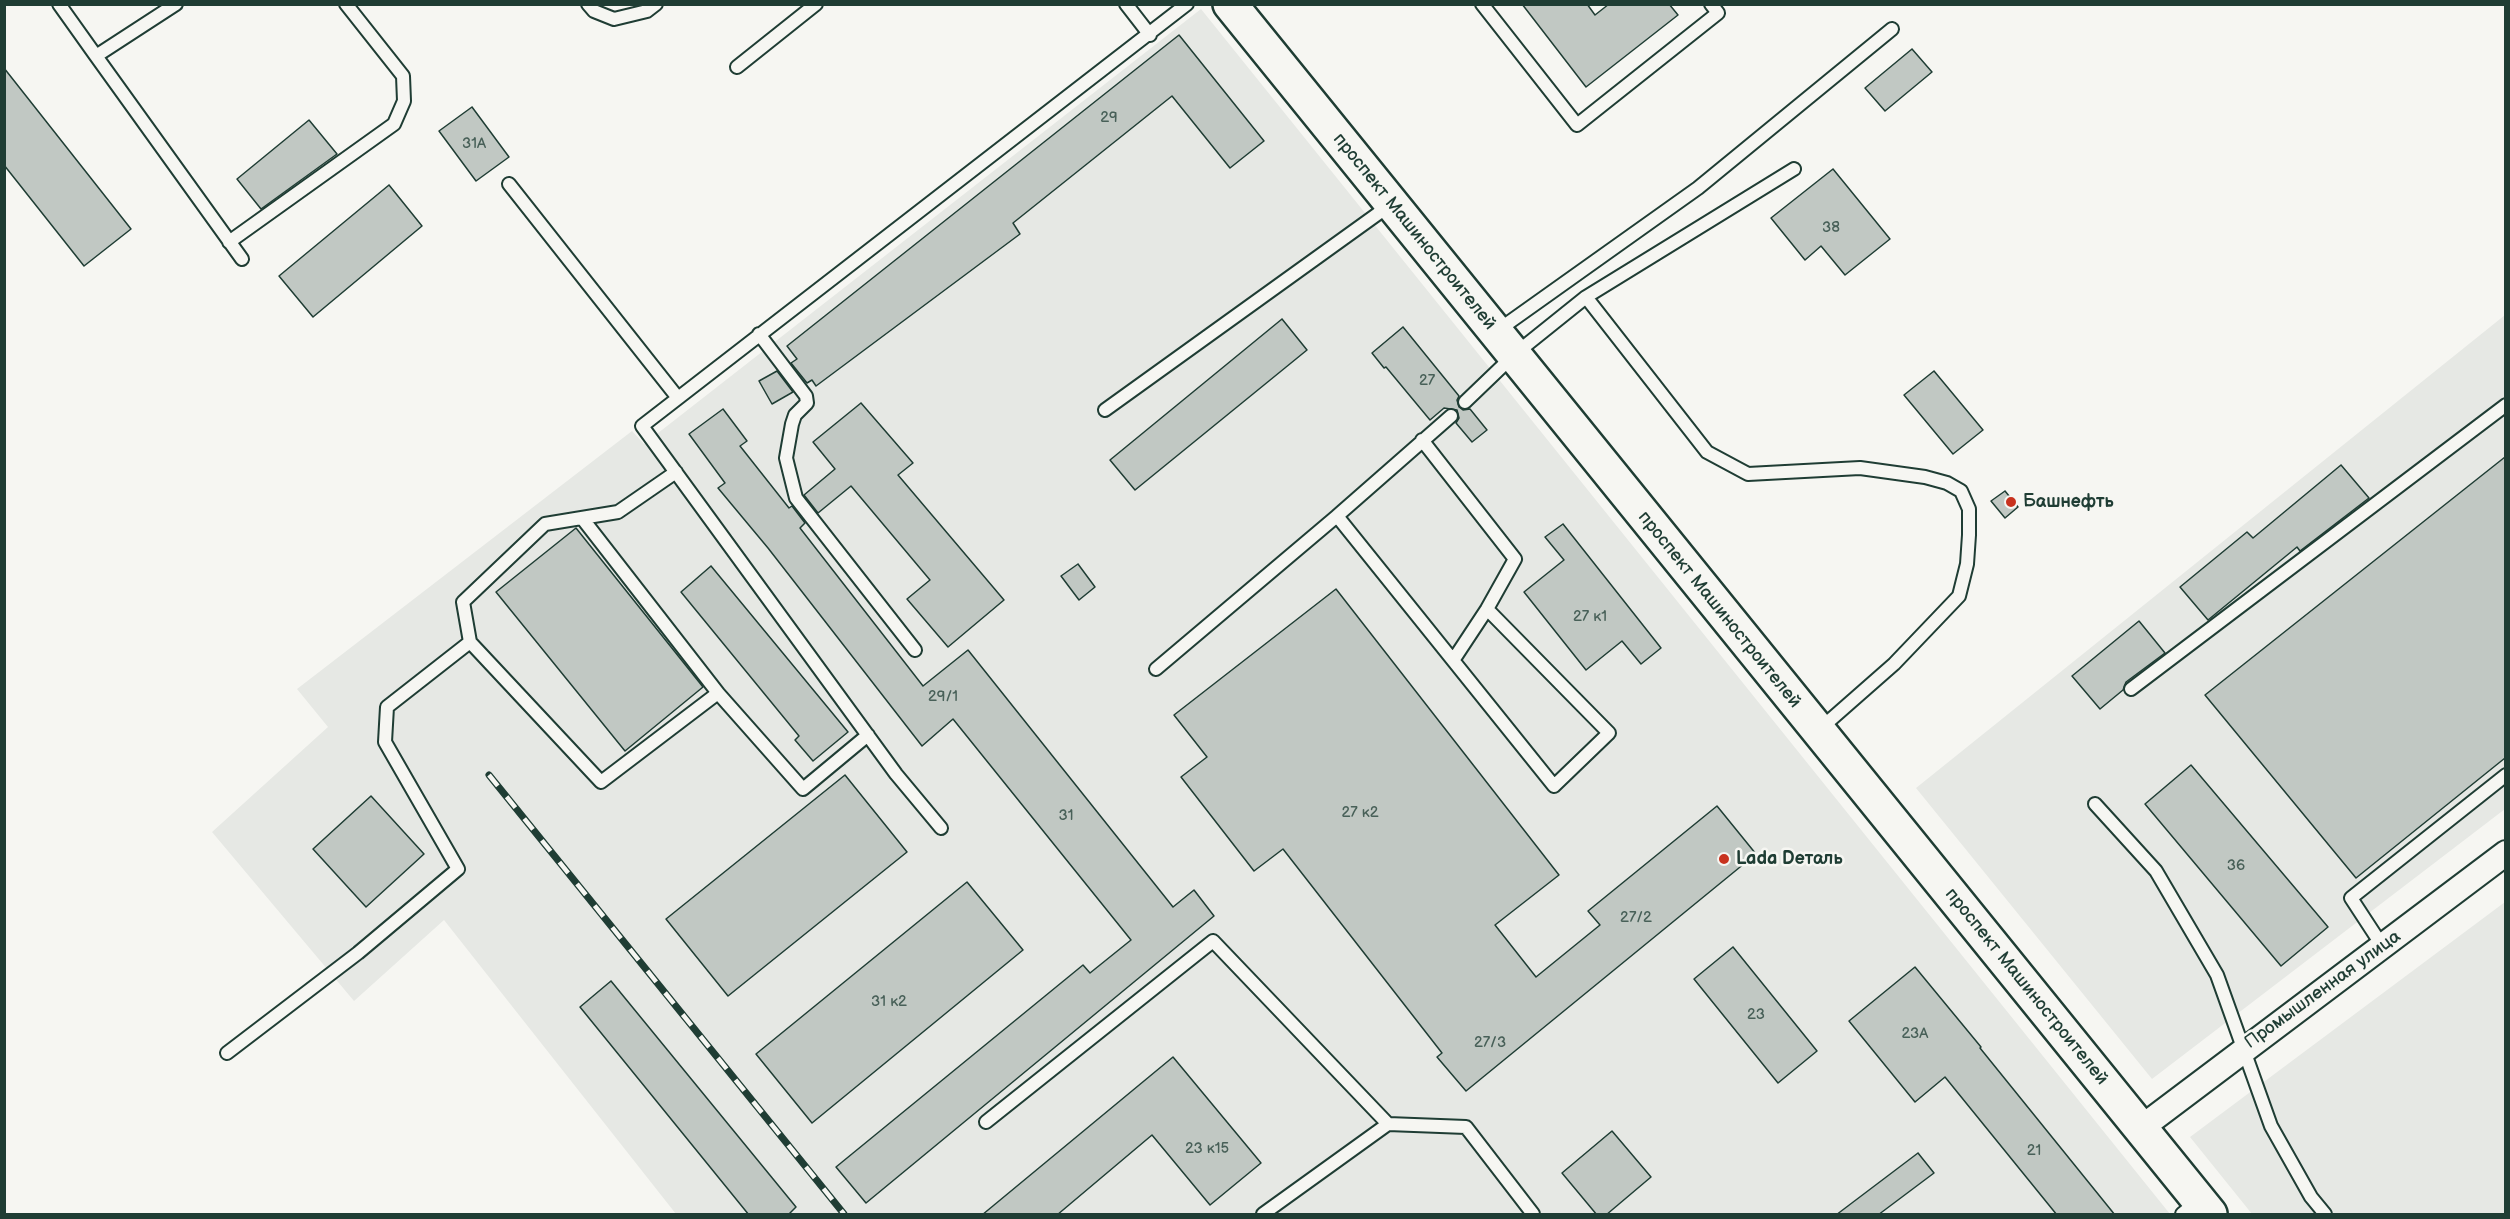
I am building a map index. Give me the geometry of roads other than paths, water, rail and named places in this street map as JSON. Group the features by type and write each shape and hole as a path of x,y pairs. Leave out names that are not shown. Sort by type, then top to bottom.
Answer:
{"main road":[{"name":"проспект Машиностроителей","path":"1230,4 1817,732 2141,1128 2197,1210"}],"street":[{"name":"Промышленная улица","path":"2141,1128 2243,1048 2383,947 2505,853"}],"lane":[{"path":"59,4 242,259"},
{"path":"96,56 176,4"},
{"path":"229,242 394,124 404,101 403,76 346,4"},
{"path":"588,4 594,11 614,19 648,11 656,4"},
{"path":"737,67 816,4"},
{"path":"1126,4 1150,35"},
{"path":"940,828 868,735 642,426 1150,35 1187,4"},
{"path":"1482,4 1577,125 1718,13 1711,4"},
{"path":"1465,402 1505,343 1892,29"},
{"path":"1505,343 1586,297 1794,169"},
{"path":"509,184 678,398"},
{"path":"1106,410 1390,205"},
{"path":"1586,297 1707,452 1748,474 1860,468 1936,480 1961,491 1969,509 1970,535 1959,596 1894,664 1817,732"},
{"path":"759,334 806,396 807,403 795,415 792,424 786,458 796,498 915,650"},
{"path":"2131,689 2505,405"},
{"path":"1156,669 1451,416"},
{"path":"1422,440 1515,559 1487,609 1454,659"},
{"path":"676,472 618,512 546,524 463,602 470,642 601,782 718,693"},
{"path":"1337,516 1554,786 1609,733 1487,609"},
{"path":"582,518 718,693 803,789 868,735"},
{"path":"227,1053 358,953 458,869 386,742 387,706 470,642"},
{"path":"2383,947 2351,898 2505,776"},
{"path":"2095,804 2156,872 2217,975 2271,1126 2311,1197 2325,1215"},
{"path":"986,1122 1213,941 1388,1124"},
{"path":"1263,1215 1388,1124 1466,1127 1533,1215"}],"railway":[{"path":"489,775 844,1214"}],"place":[{"name":"Башнефть","path":"2011,502"},
{"name":"Lada Dеталь","path":"1724,859"}]}
